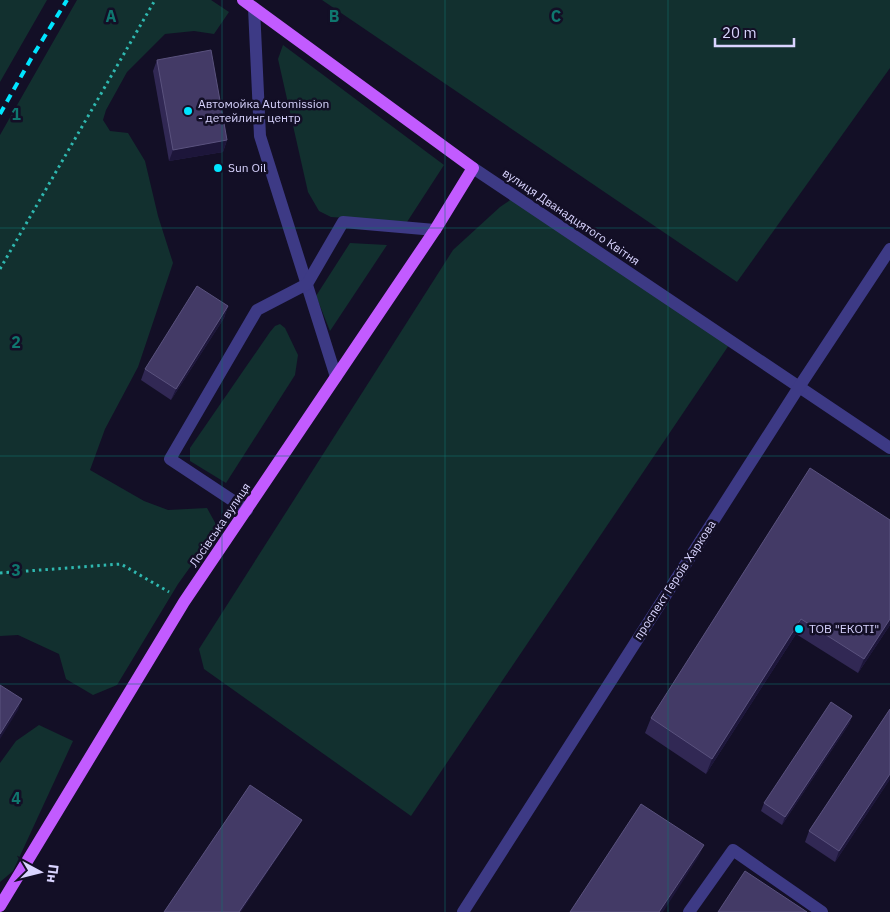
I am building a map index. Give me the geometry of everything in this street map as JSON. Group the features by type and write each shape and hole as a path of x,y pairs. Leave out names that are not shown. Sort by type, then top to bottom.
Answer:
{"main road":[{"name":"вулиця Дванадцятого Квітня","path":"243,0 473,168"},
{"name":"Лосівська вулиця","path":"0,906 184,602 435,230 473,168"}],"street":[{"path":"254,8 260,136 336,377"},
{"name":"вулиця Дванадцятого Квітня","path":"473,168 890,448"},
{"path":"247,510 170,459 257,310 307,284 343,222 435,230"},
{"name":"проспект Героїв Харкова","path":"463,912 799,388 890,250"},
{"path":"689,912 732,850 822,912"}],"path":[{"path":"0,269 155,0"},
{"path":"0,573 121,564 184,602"}],"green space":[{"path":"0,0 47,0 0,82"},
{"path":"77,0 211,0 229,12 214,34 194,31 165,34 127,72 106,110 103,120 110,131 128,133 145,161 158,216 173,263 138,367 105,429 90,470 144,501 168,510 207,508 218,528 178,584 117,685 93,695 66,679 59,654 18,635 0,636 0,135"},
{"path":"322,0 890,0 890,68 737,282"},
{"path":"283,45 444,165 407,222 331,217 319,211 308,192 278,59"},
{"path":"516,196 731,342 411,816 204,669 199,649 453,250 500,207"},
{"path":"350,243 387,245 330,331 316,296"},
{"path":"280,324 285,328 298,355 295,375 226,483 190,461 190,448 270,332 275,326"},
{"path":"39,725 73,741 13,871 0,882 0,763 16,741"}],"building":[{"name":"Автомойка Automission - детейлинг центр","path":"211,50 227,140 173,150 157,60"},
{"path":"197,286 228,306 176,389 145,369"},
{"name":"ТОВ \"ЕКОТI\"","path":"810,468 890,520 890,619 864,659 801,619 712,759 651,718"},
{"path":"0,685 22,699 0,734"},
{"path":"831,702 852,716 785,817 764,803"},
{"path":"890,709 890,774 839,851 809,831"},
{"path":"250,785 302,820 239,912 164,912"},
{"path":"641,804 704,845 659,912 570,912"},
{"path":"745,871 807,912 718,912"}],"railway":[{"path":"0,114 67,0"}],"place":[{"name":"Автомойка Automission - детейлинг центр","path":"188,111"},
{"name":"Sun Oil","path":"218,168"},
{"name":"ТОВ \"ЕКОТI\"","path":"799,629"}]}
